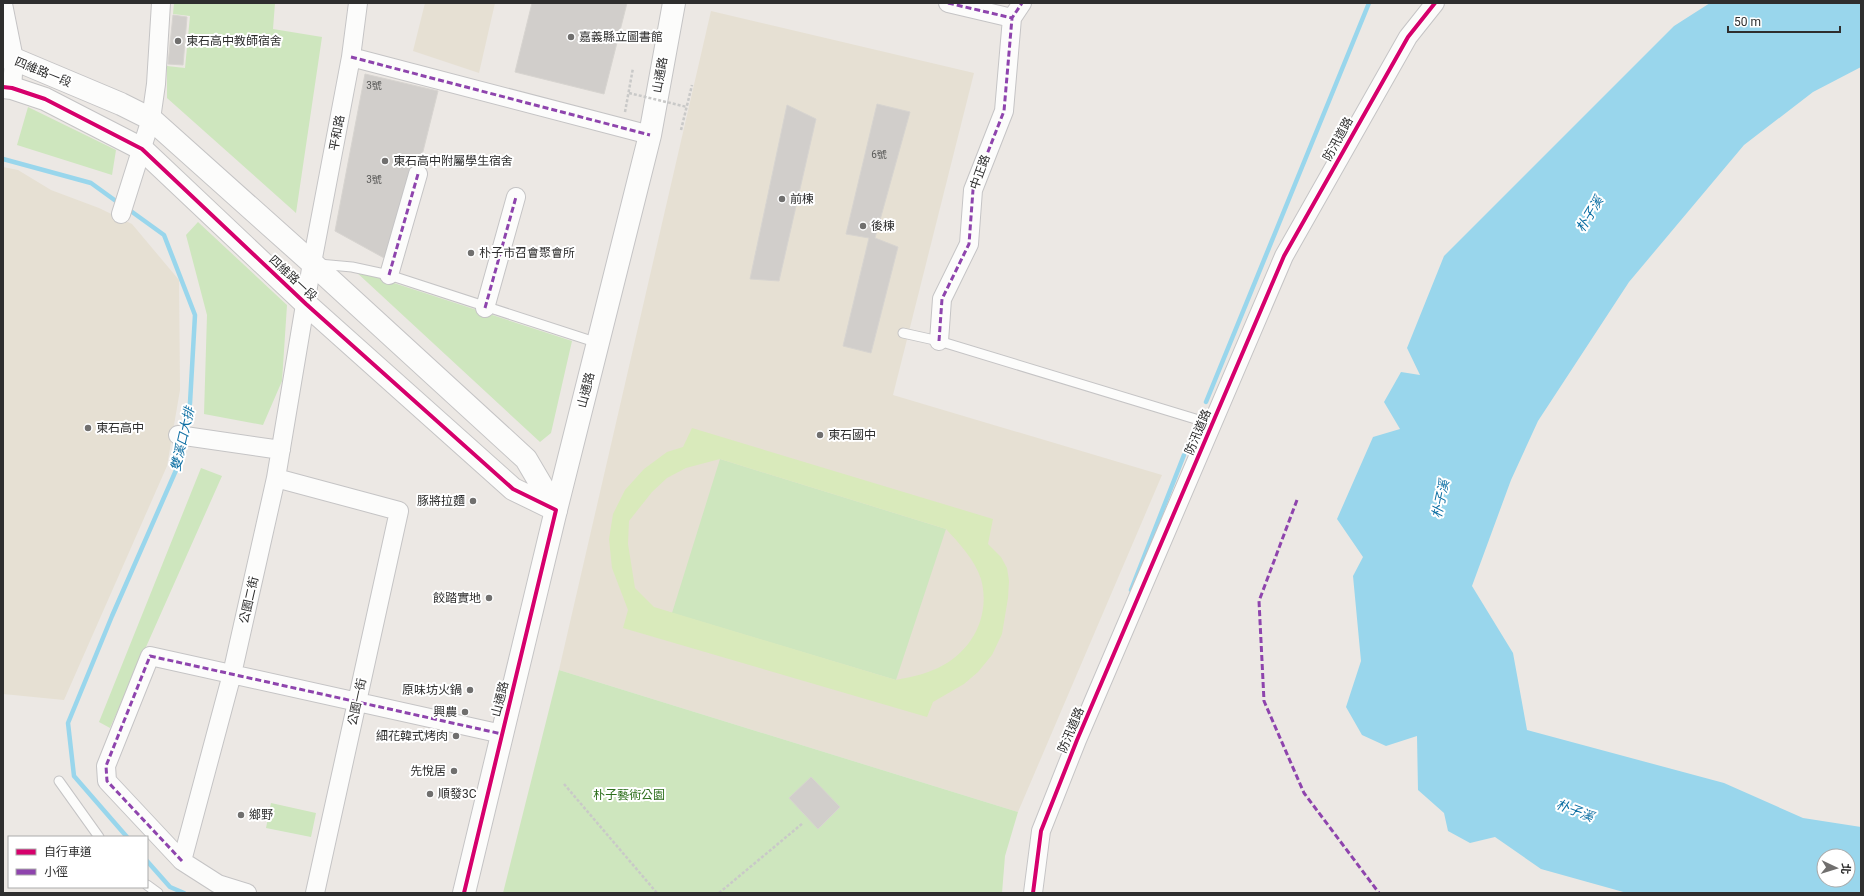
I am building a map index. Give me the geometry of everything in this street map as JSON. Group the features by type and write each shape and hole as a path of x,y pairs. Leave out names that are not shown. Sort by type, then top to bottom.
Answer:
{"street":[{"path":"121,214 151,119 156,84 160,3"},
{"name":"平和路","path":"312,263 351,57 358,3"},
{"name":"山通路","path":"464,893 556,510 650,135 674,3"},
{"path":"948,3 1012,18"},
{"name":"中正路","path":"939,342 942,299 969,244 973,190 1004,111 1012,18 1022,3"},
{"name":"防汛道路","path":"1033,893 1041,831 1080,733 1284,256 1408,37 1436,3"},
{"path":"3,4 8,58 7,87"},
{"path":"351,57 650,135"},
{"name":"四維路一段","path":"8,58 121,104 151,119 312,263 526,459 556,510"},
{"name":"四維路一段","path":"7,87 45,99 142,149 306,304 513,490 556,510"},
{"path":"389,275 418,174"},
{"path":"485,308 516,197"},
{"name":"公園二街","path":"182,861 232,674 276,478 312,263"},
{"path":"178,435 281,450"},
{"name":"公園一街","path":"276,478 399,510 315,893"},
{"path":"248,893 218,884 182,861 107,781 106,766 150,656 502,734"}],"lane":[{"path":"312,263 352,267 389,275 485,308 598,343"},
{"path":"903,333 939,342 1212,424"},
{"path":"59,781 98,836"},
{"path":"148,886 158,893"}],"path":[{"path":"625,113 633,68"},
{"path":"681,130 692,85"},
{"path":"629,93 687,107"},
{"path":"564,784 657,893"},
{"path":"719,893 803,823"}],"shaded area":[{"path":"425,3 495,3 479,73 413,51"},
{"name":"東石國中","path":"711,11 974,73 893,395 1162,475 1018,812 559,670"},
{"name":"東石高中","path":"3,167 18,170 51,190 99,208 132,224 179,280 180,390 167,466 64,700 3,694"}],"green space":[{"path":"174,3 275,3 273,29 322,37 296,213 167,98 167,66 185,68 190,16 173,14"},
{"path":"28,107 116,150 112,175 17,145"},
{"path":"198,222 287,305 282,381 263,425 204,414 207,315 186,235"},
{"path":"354,270 572,341 551,433 540,442"},
{"path":"692,428 993,519 988,544 1001,557 1007,568 1009,581 1008,598 1002,634 992,655 978,672 964,684 933,702 927,717 623,628 628,610 612,568 609,539 613,514 625,490 644,469 667,452 683,447","holes":["720,459 946,529 966,552 975,565 981,579 983,593 981,619 969,643 950,661 928,672 896,680 654,607 635,588 628,544 629,521 652,492 667,478 686,468"]},
{"path":"720,459 946,529 896,680 672,613"},
{"path":"201,468 222,476 110,728 99,722"},
{"name":"朴子藝術公園","path":"559,670 1018,812 1005,856 1002,893 503,893"},
{"path":"271,803 316,813 311,837 266,828"}],"water":[{"name":"朴子溪","path":"1710,3 1861,3 1861,67 1813,92 1744,145 1629,282 1538,421 1511,480 1472,586 1513,653 1527,730 1724,783 1803,818 1861,827 1861,893 1627,893 1541,869 1495,837 1470,843 1448,831 1444,813 1418,790 1417,736 1386,746 1362,735 1346,707 1361,661 1353,576 1363,557 1337,519 1373,437 1400,429 1384,402 1401,372 1420,375 1407,348 1444,256 1674,26"}],"building":[{"name":"嘉義縣立圖書館","path":"532,3 627,3 604,94 515,72"},
{"name":"東石高中教師宿舍","path":"173,15 187,17 183,65 168,64"},
{"name":"東石高中附屬學生宿舍","path":"365,74 438,91 395,264 335,231"},
{"name":"後棟","path":"877,104 910,112 875,238 898,247 871,353 843,346 869,238 846,234"},
{"name":"前棟","path":"787,105 816,119 779,281 750,279"},
{"path":"811,777 840,807 818,829 789,798"}],"waterway":[{"path":"1206,402 1369,3"},
{"name":"雙溪口大排","path":"3,159 91,183 120,204"},
{"name":"雙溪口大排","path":"128,209 164,235 195,315 190,403 185,432"},
{"name":"雙溪口大排","path":"126,836 74,776 68,723 112,616 177,468 183,439"},
{"path":"1131,590 1184,455"},
{"name":"雙溪口大排","path":"148,862 170,887 184,893"}],"marked path":[{"path":"948,3 1012,18"},
{"path":"939,341 942,299 969,244 973,190 1004,111 1012,18 1022,3"},
{"path":"351,57 650,135"},
{"path":"389,275 418,174"},
{"path":"485,308 516,197"},
{"path":"1297,500 1259,601 1264,701 1304,793 1379,893"},
{"path":"182,861 107,781 106,766 150,656 502,734"}],"cycle path":[{"path":"1033,893 1041,831 1077,740 1284,256 1408,37 1435,3"},
{"path":"3,87 12,88 45,99 142,149 306,304 513,489 556,510 464,893"}],"place":[{"name":"嘉義縣立圖書館","path":"571,37"},
{"name":"東石高中教師宿舍","path":"178,41"},
{"name":"東石高中附屬學生宿舍","path":"385,161"},
{"name":"前棟","path":"782,199"},
{"name":"後棟","path":"863,226"},
{"name":"朴子市召會聚會所","path":"471,253"},
{"name":"東石高中","path":"88,428"},
{"name":"東石國中","path":"820,435"},
{"name":"豚將拉麵","path":"473,501"},
{"name":"餃踏實地","path":"489,598"},
{"name":"原味坊火鍋","path":"470,690"},
{"name":"興農","path":"465,712"},
{"name":"細花韓式烤肉","path":"456,736"},
{"name":"先悅居","path":"454,771"},
{"name":"順發3C","path":"430,794"},
{"name":"鄉野","path":"241,815"}]}
